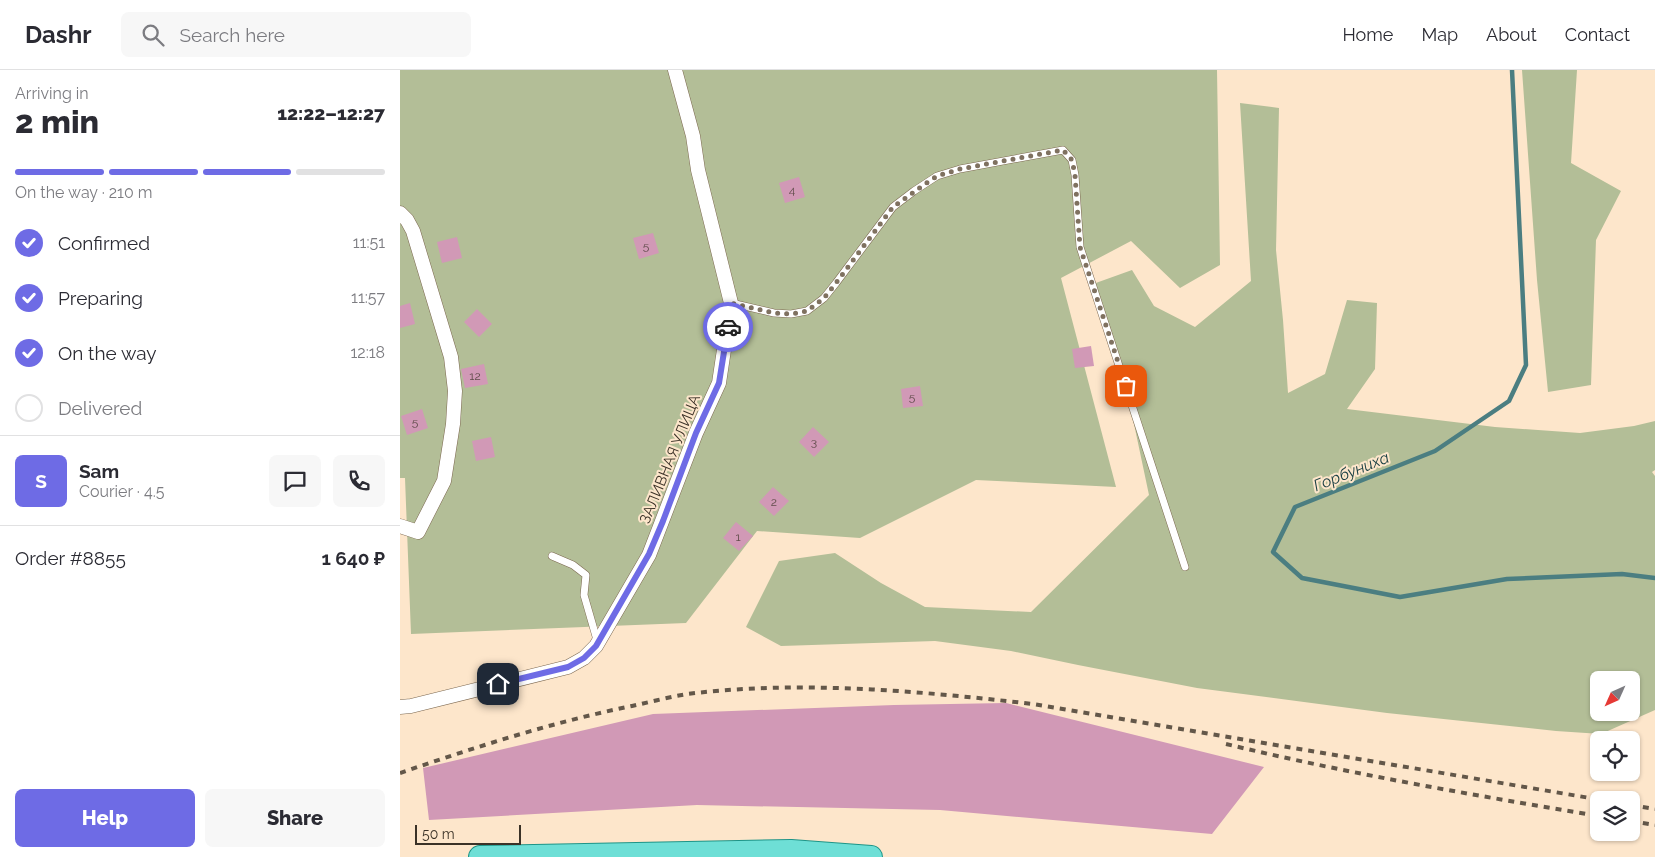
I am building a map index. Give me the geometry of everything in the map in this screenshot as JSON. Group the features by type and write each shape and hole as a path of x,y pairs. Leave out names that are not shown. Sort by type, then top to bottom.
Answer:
{"main road":[{"path":"480,857 791,851 871,857"}],"street":[{"name":"ЗАЛИВНАЯ УЛИЦА","path":"400,707 411,706 568,667 584,658 598,643 649,554 696,433 719,383 731,303 698,170 693,136 675,70"},
{"path":"400,212 407,220 413,232 451,357 455,391 453,424 444,481 418,532 400,526"}],"lane":[{"path":"731,303 774,313 791,314 807,311 824,298 893,207 937,176 960,169 1063,150 1072,160 1074,167 1080,247 1185,567"},
{"path":"552,556 573,565 586,576 584,595 598,643"}],"green space":[{"path":"400,70 1217,70 1220,265 1180,288 1131,241 1061,278 1116,487 976,480 860,538 757,531 686,623 411,634 405,478 400,478"},
{"path":"1522,70 1577,70 1571,163 1621,191 1596,240 1591,385 1548,392 1537,280"},
{"path":"1240,103 1279,108 1276,250 1288,393 1325,374 1347,300 1377,303 1375,369 1347,409 1495,427 1580,433 1634,426 1655,421 1655,470 1652,472 1655,476 1655,710 1640,717 1640,671 1590,671 1590,721 1630,721 1608,731 1590,731 1590,733 1387,713 1197,688 1011,651 935,641 781,646 746,627 779,561 835,553 881,583 925,607 1031,612 1149,495 1134,424 1093,284 1132,270 1154,306 1195,327 1251,281"}],"building":[{"path":"799,177 805,197 785,203 779,183"},
{"path":"653,233 659,253 639,259 633,238"},
{"path":"457,237 462,258 442,263 437,242"},
{"path":"410,303 415,324 400,328 400,306"},
{"path":"477,309 492,324 479,337 464,322"},
{"path":"1091,346 1094,366 1075,368 1072,349"},
{"path":"484,364 488,384 465,388 461,369"},
{"path":"920,386 923,406 903,408 901,389"},
{"path":"422,409 428,428 407,435 401,416"},
{"path":"813,427 829,442 814,457 799,442"},
{"path":"491,437 495,457 476,461 472,441"},
{"path":"773,487 789,501 774,516 759,502"},
{"path":"736,522 753,536 739,551 723,538"},
{"path":"1006,703 1264,767 1212,834 940,810 697,805 429,820 423,768 653,714"}],"waterway":[{"name":"Горбуниха","path":"1512,70 1526,365 1509,401 1435,451 1295,507 1273,552 1302,578 1400,597 1507,579 1622,574 1655,578"}],"railway":[{"path":"400,773 544,727 602,712 687,694 730,690 817,688 904,691 1033,704 1590,798"},
{"path":"1226,744 1365,774 1590,814"},
{"path":"1640,806 1655,809"},
{"path":"1640,822 1655,825"}],"way so far":[{"path":"728,327 731,303 774,313 791,314 807,311 824,298 893,207 937,176 960,169 1063,150 1072,160 1075,175 1080,247 1126,386"}],"route":[{"path":"498,684 568,667 584,658 596,646 649,554 663,521 696,433 719,383 728,327"}]}
